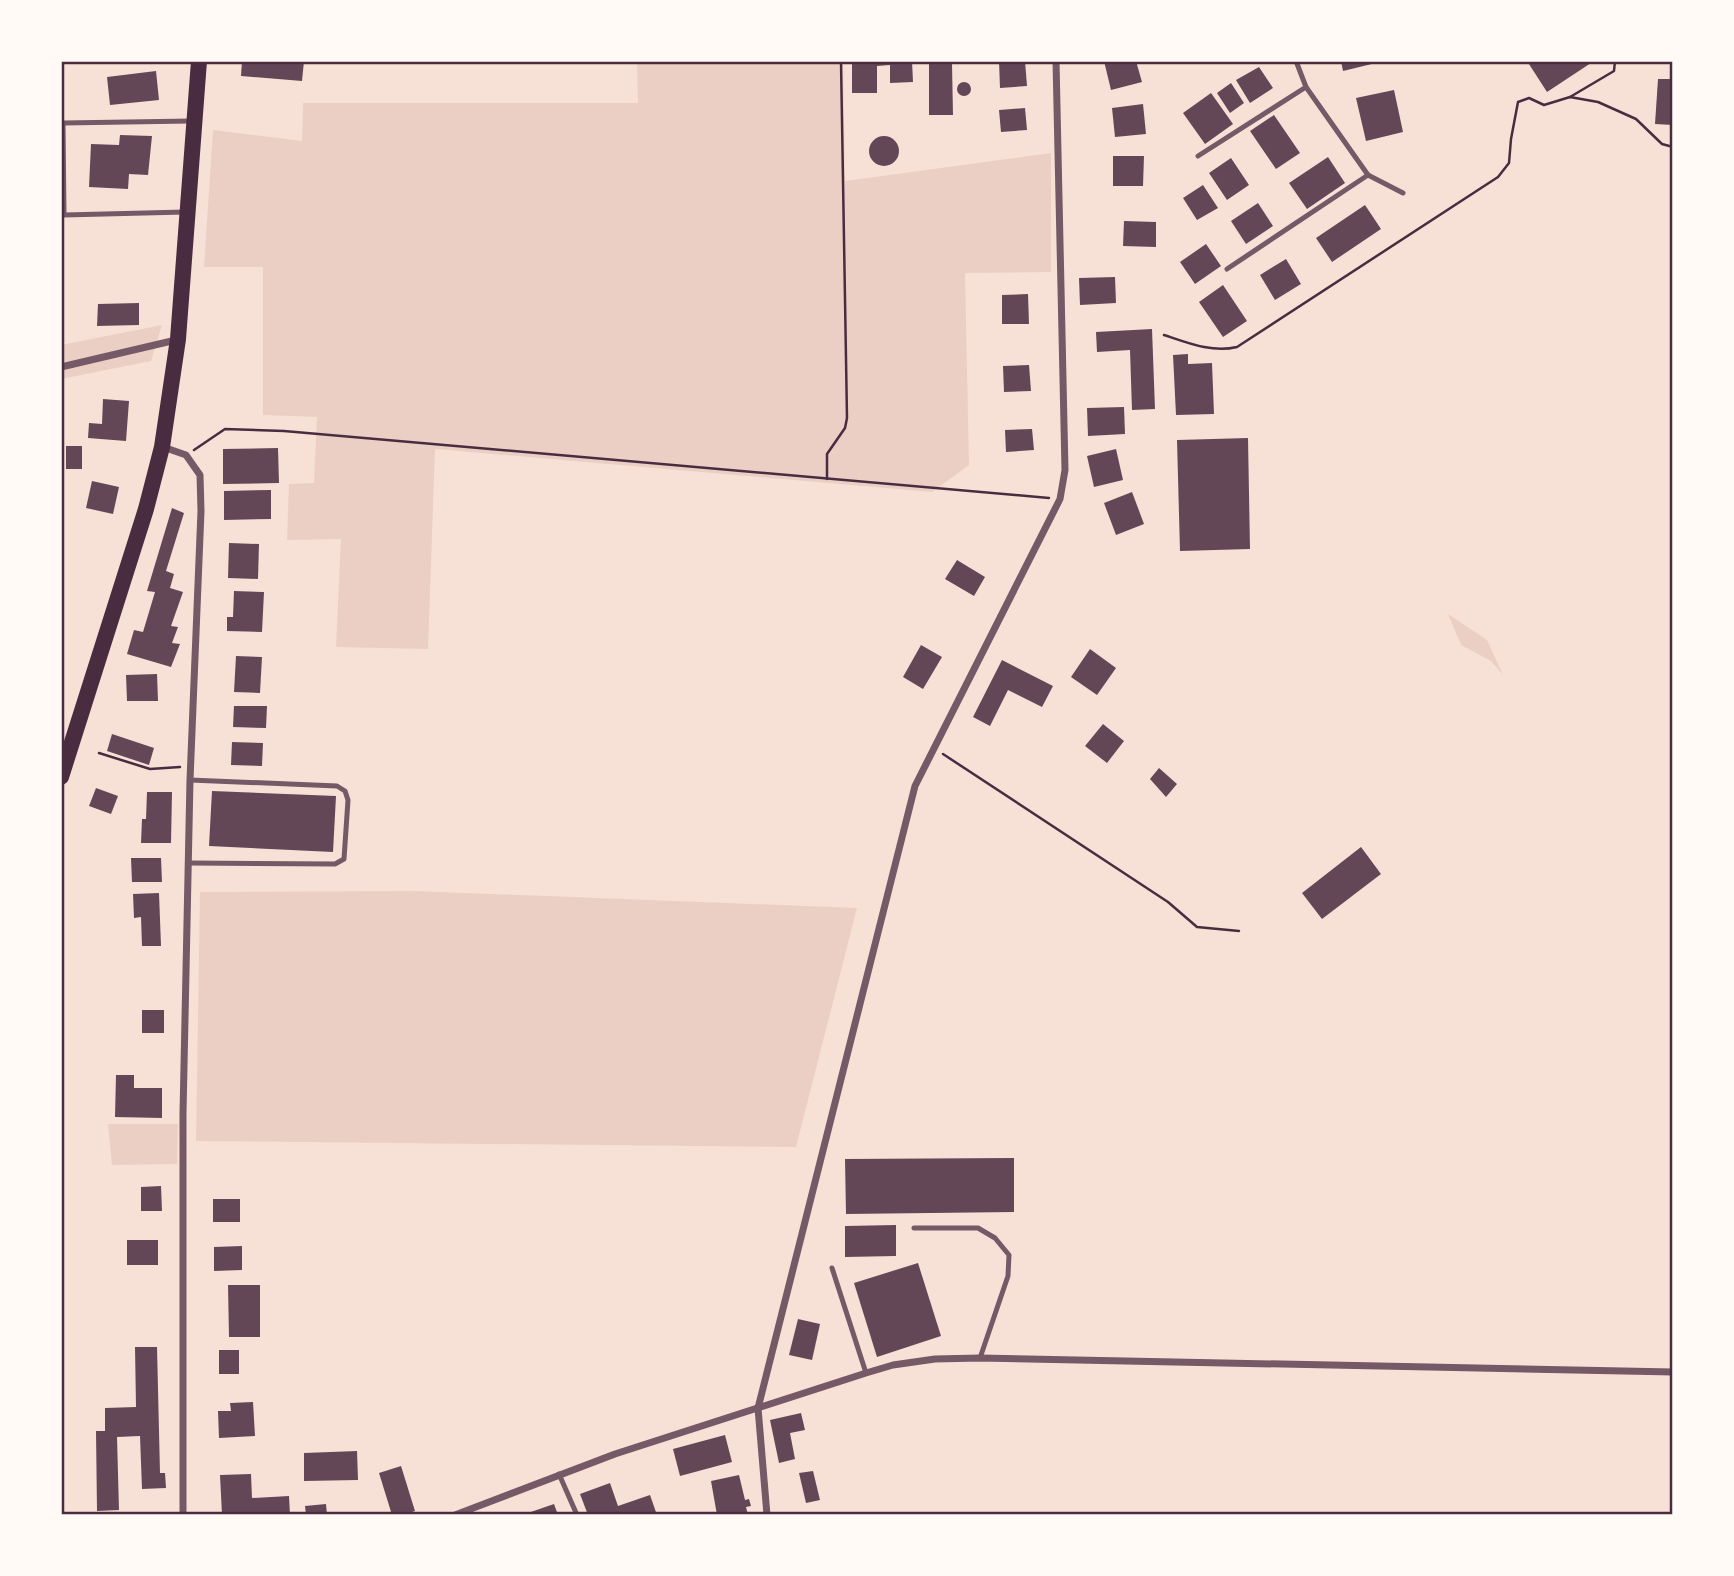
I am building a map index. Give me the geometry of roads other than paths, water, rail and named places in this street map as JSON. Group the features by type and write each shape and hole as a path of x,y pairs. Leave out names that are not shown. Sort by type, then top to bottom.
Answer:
{"main road":[{"path":"61,777 146,509 162,447 178,339 199,61"}],"street":[{"path":"767,1515 758,1408 915,786 1060,499 1065,470 1056,61"},
{"path":"61,367 178,339"},
{"path":"162,447 186,455 200,475 201,512 190,780 183,1114 183,1515"},
{"path":"455,1515 559,1474 713,1421 893,1365 935,1359 1673,1372"}],"lane":[{"path":"1296,61 1306,87 1368,175 1403,193"},
{"path":"1198,156 1306,87"},
{"path":"188,212 64,215 63,123 195,121"},
{"path":"1227,269 1368,175"},
{"path":"189,863 335,864 344,859 348,800 345,791 337,786 190,780"},
{"path":"914,1228 978,1228 995,1238 1009,1255 1009,1276 980,1358"},
{"path":"832,1268 866,1373"},
{"path":"559,1474 577,1515"}]}
